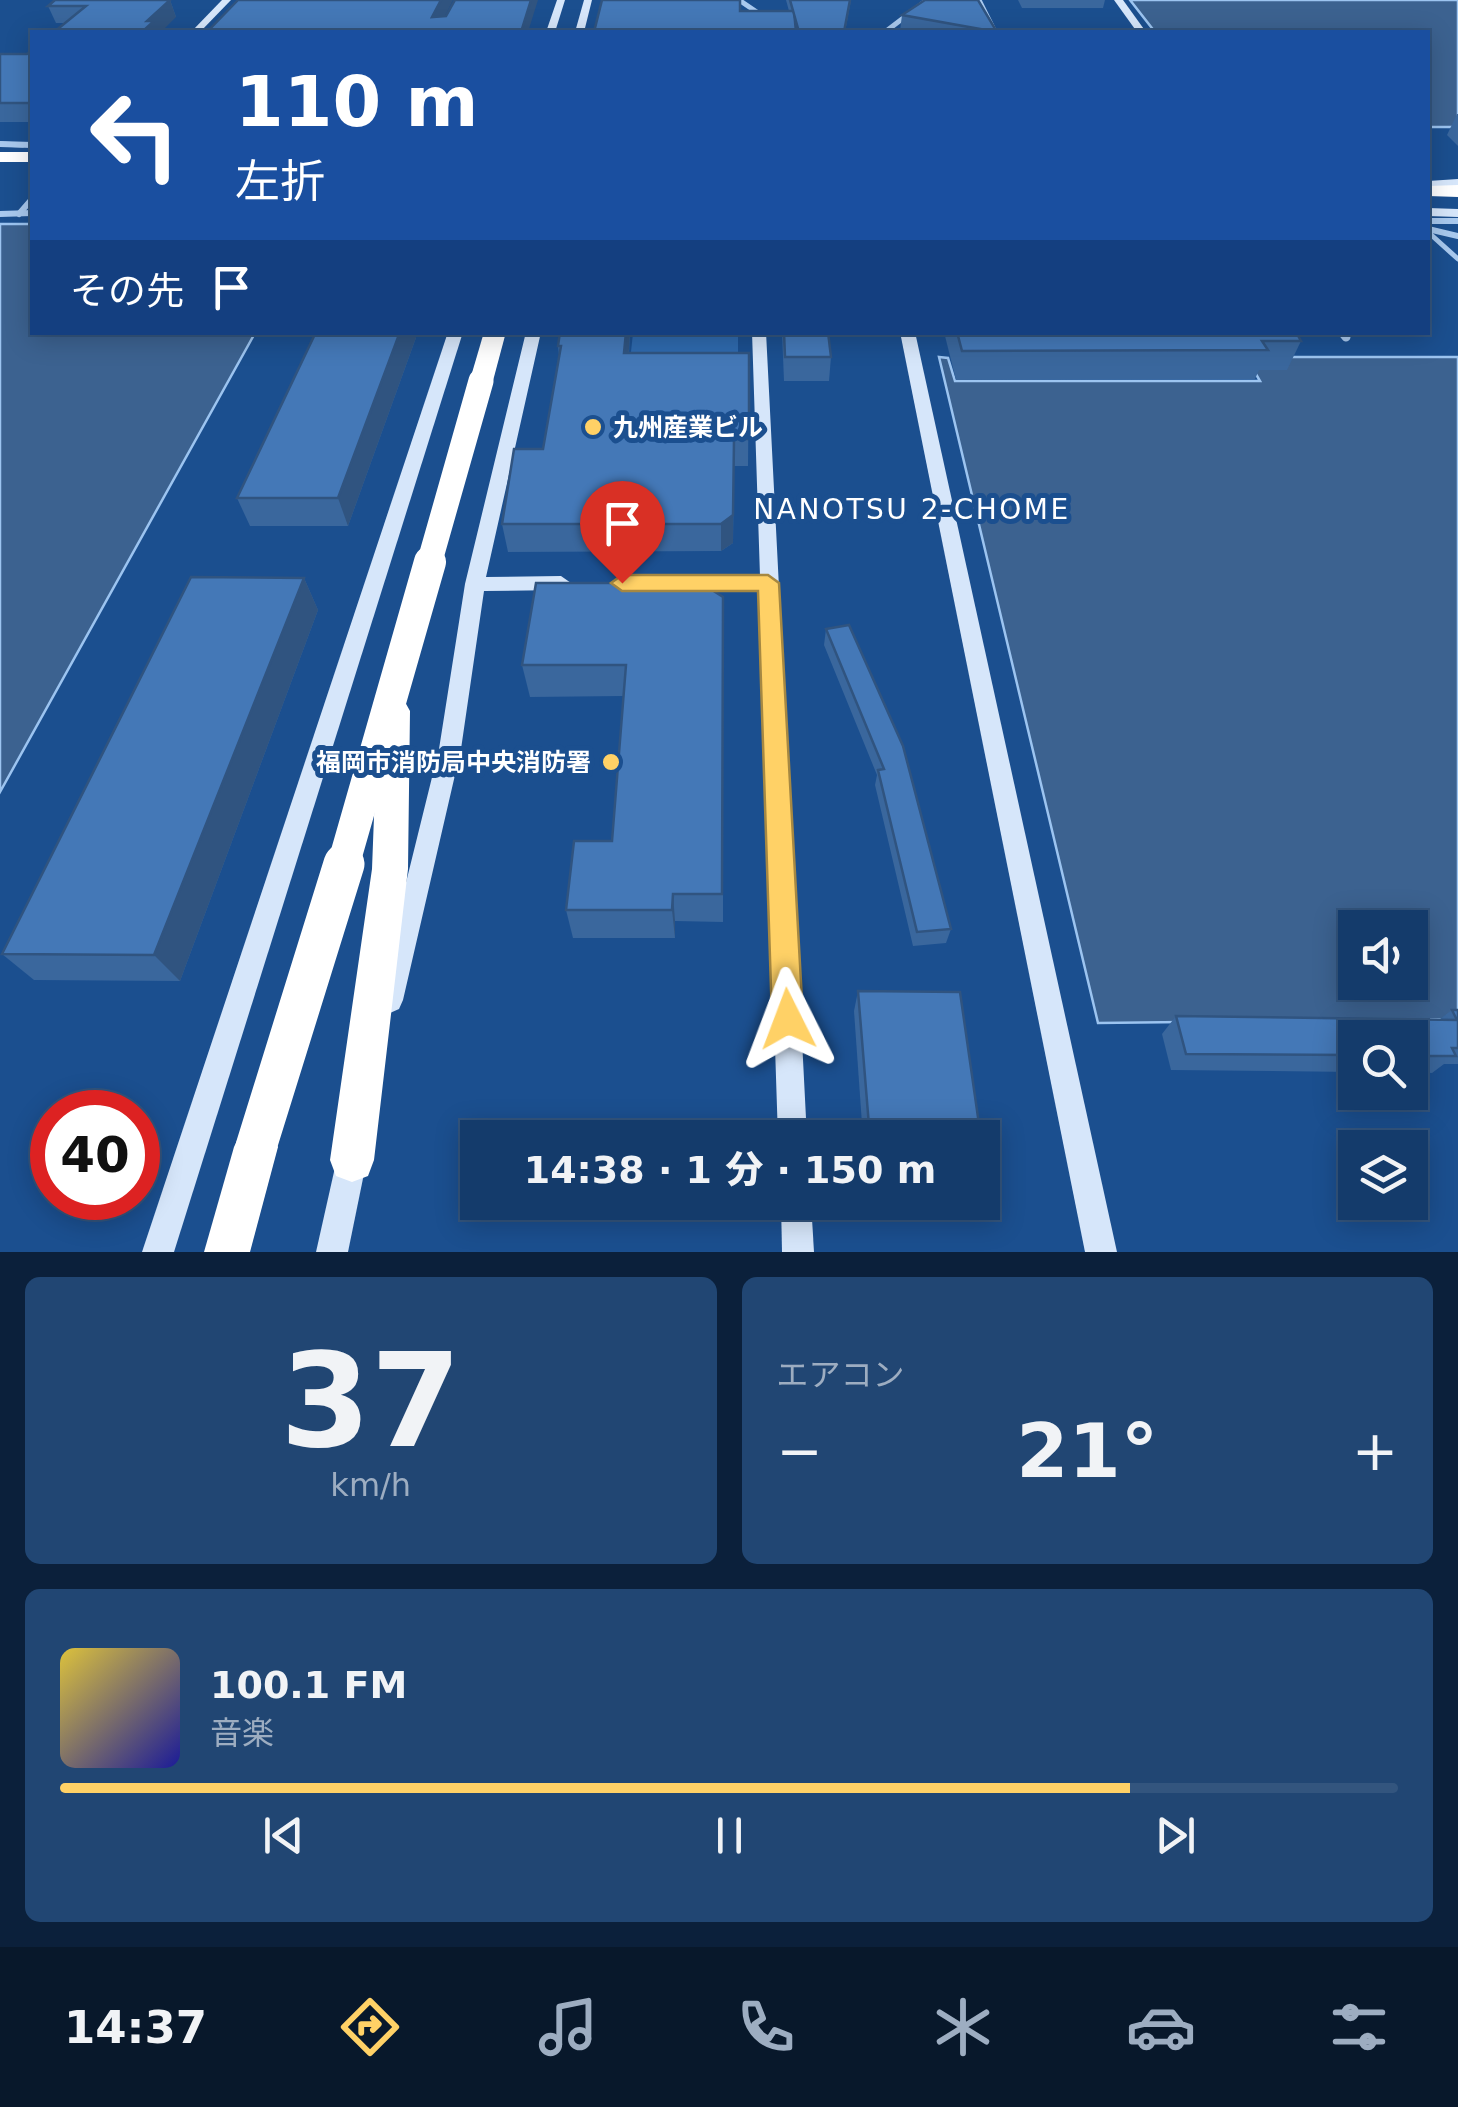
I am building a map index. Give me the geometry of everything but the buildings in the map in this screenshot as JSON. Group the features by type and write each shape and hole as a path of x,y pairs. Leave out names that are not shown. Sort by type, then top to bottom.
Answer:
{"highway":[{"path":"0,147 30,145"},
{"path":"0,147 30,156"},
{"path":"1430,188 1458,187"},
{"path":"1430,202 1458,202"},
{"path":"352,1160 390,869 396,665 493,335"},
{"path":"227,1252 348,850 493,335"}],"street":[{"path":"197,30 228,0"},
{"path":"551,30 561,0"},
{"path":"580,30 588,0"},
{"path":"739,0 783,30"},
{"path":"889,30 928,0"},
{"path":"979,0 994,30"},
{"path":"1118,0 1140,30"},
{"path":"19,214 30,201"},
{"path":"1430,212 1458,213"},
{"path":"0,214 30,214"},
{"path":"1430,227 1458,221"},
{"path":"1430,228 1458,236"},
{"path":"158,1252 455,335"},
{"path":"332,1252 450,749 476,584 533,335"},
{"path":"759,335 792,1120"},
{"path":"908,335 1102,1252"},
{"path":"651,583 768,583"},
{"path":"476,584 573,584"},
{"path":"797,1220 798,1252"}],"lane":[{"path":"1430,229 1458,259"}],"shaded area":[{"path":"1130,0 1458,0 1458,127 1430,127 1430,30 1153,30"},
{"path":"0,224 30,224 30,335 254,335 0,792"},
{"path":"633,335 738,335 738,372 629,371"},
{"path":"939,357 948,358 955,381 1260,381 1246,357 1458,357 1458,1019 1098,1023"}],"place":[{"name":"九州産業ビル","path":"593,427"},
{"name":"福岡市消防局中央消防署","path":"611,762"}],"district":[{"name":"NANOTSU 2-CHOME","path":"912,509"}],"route":[{"path":"622,583 768,583 788,1019"}]}
